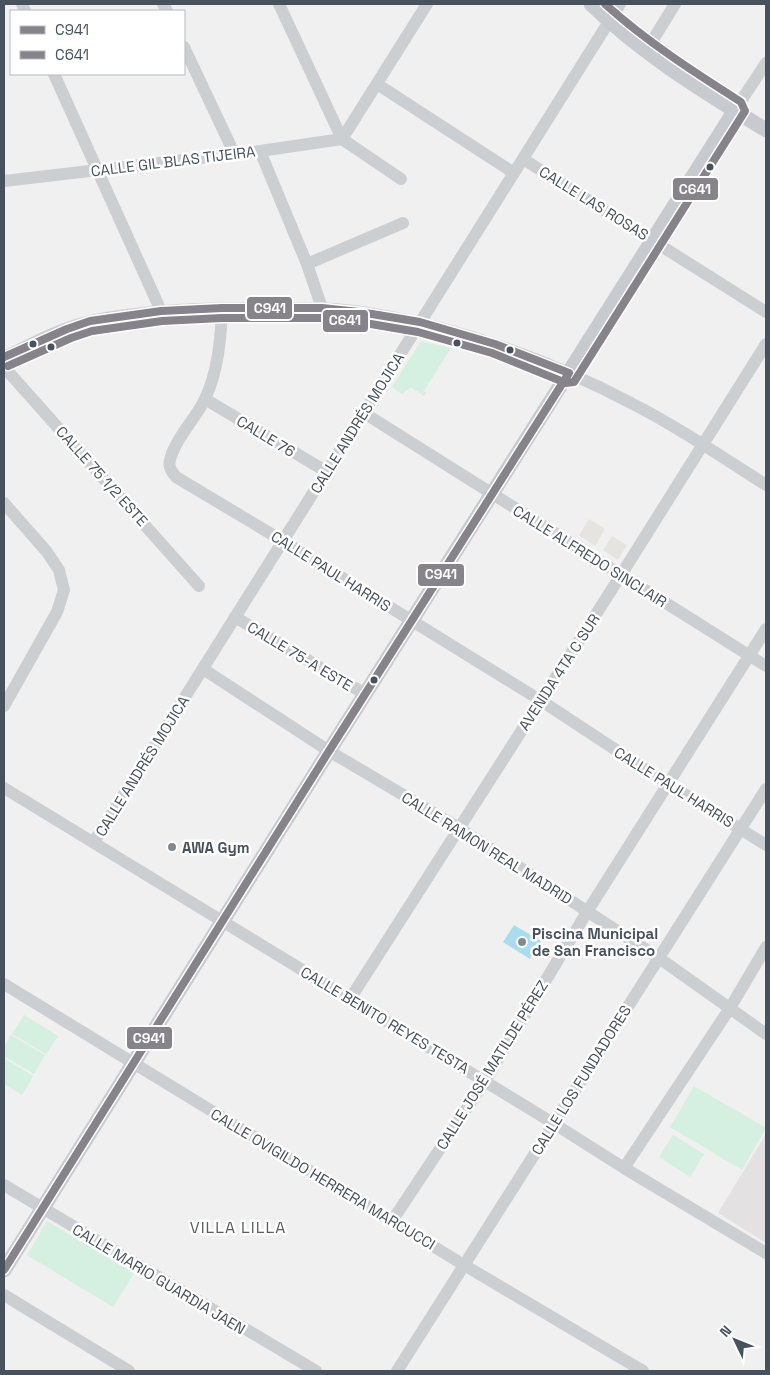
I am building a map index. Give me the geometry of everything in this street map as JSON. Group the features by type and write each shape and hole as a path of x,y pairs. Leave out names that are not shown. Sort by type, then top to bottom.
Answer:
{"main road":[{"path":"591,4 609,21 666,66 766,130"},
{"path":"4,1270 329,751 735,110"}],"street":[{"path":"279,4 342,139 401,179"},
{"path":"342,139 427,4"},
{"name":"CALLE ANDRÉS MOJICA","path":"94,842 620,4"},
{"path":"646,51 675,4"},
{"path":"185,49 234,153"},
{"path":"735,110 766,63"},
{"path":"54,75 161,311"},
{"name":"CALLE LAS ROSAS","path":"377,84 514,173"},
{"name":"CALLE GIL BLAS TIJEIRA","path":"4,182 260,151 342,139"},
{"path":"260,151 307,264 322,308"},
{"name":"CALLE LAS ROSAS","path":"523,158 766,312"},
{"path":"307,264 403,223"},
{"path":"4,357 67,329 90,321 161,311 222,308 322,308 420,322 495,344 569,374 631,403 702,444 766,485"},
{"name":"CALLE PAUL HARRIS","path":"222,308 221,337 217,361 205,399 170,460 170,469 176,477 540,700 668,784 766,845"},
{"name":"AVENIDA 4TA C SUR","path":"350,999 766,344"},
{"name":"CALLE 75 1/2 ESTE","path":"4,367 199,586"},
{"name":"CALLE 76","path":"205,399 327,472"},
{"name":"CALLE ALFREDO SINCLAIR","path":"364,413 766,666"},
{"path":"4,503 47,552 60,570 64,590 57,612 4,706"},
{"name":"CALLE 75-A ESTE","path":"235,617 365,694"},
{"name":"CALLE JOSÉ MATILDE PÉREZ","path":"392,1221 485,1081 587,912 766,629"},
{"name":"CALLE RAMON REAL MADRID","path":"202,669 329,751 459,828 659,958 766,1034"},
{"name":"CALLE BENITO REYES TESTA","path":"4,788 766,1253"},
{"name":"CALLE LOS FUNDADORES","path":"397,1371 766,789"},
{"path":"624,1168 730,1008 766,947"},
{"name":"CALLE OVIGILDO HERRERA MARCUCCI","path":"4,984 464,1265 643,1371"},
{"name":"CALLE MARIO GUARDIA JAEN","path":"4,1185 299,1367 316,1371"},
{"path":"4,1295 129,1371"}],"shaded area":[{"path":"589,519 605,529 595,546 579,535"},
{"path":"612,536 627,545 618,560 603,550"},
{"path":"766,1134 766,1243 718,1213"}],"green space":[{"path":"421,341 451,348 424,391 426,393 424,396 411,387 402,394 392,387"},
{"path":"24,1015 58,1036 46,1054 12,1034"},
{"path":"11,1035 45,1055 34,1074 4,1056 4,1047"},
{"path":"4,1058 33,1076 22,1095 4,1084"},
{"path":"694,1086 766,1128 742,1170 670,1127"},
{"path":"673,1135 704,1154 690,1177 659,1157"},
{"path":"47,1221 134,1273 113,1307 27,1255"}],"water":[{"name":"Piscina Municipal de San Francisco","path":"514,925 541,941 530,959 503,942"}],"transit line":[{"name":"C641","path":"8,366 71,338 92,331 162,321 222,318 321,318 418,332 492,353 566,383 574,382 745,111 741,102 654,44 605,4"},
{"name":"C941","path":"4,357 67,329 90,321 161,311 222,308 322,308 420,322 495,344 569,373 329,751 4,1270"}],"place":[{"name":"AWA Gym","path":"172,847"},
{"name":"Piscina Municipal de San Francisco","path":"522,942"}],"district":[{"name":"VILLA LILLA","path":"238,1227"}]}
